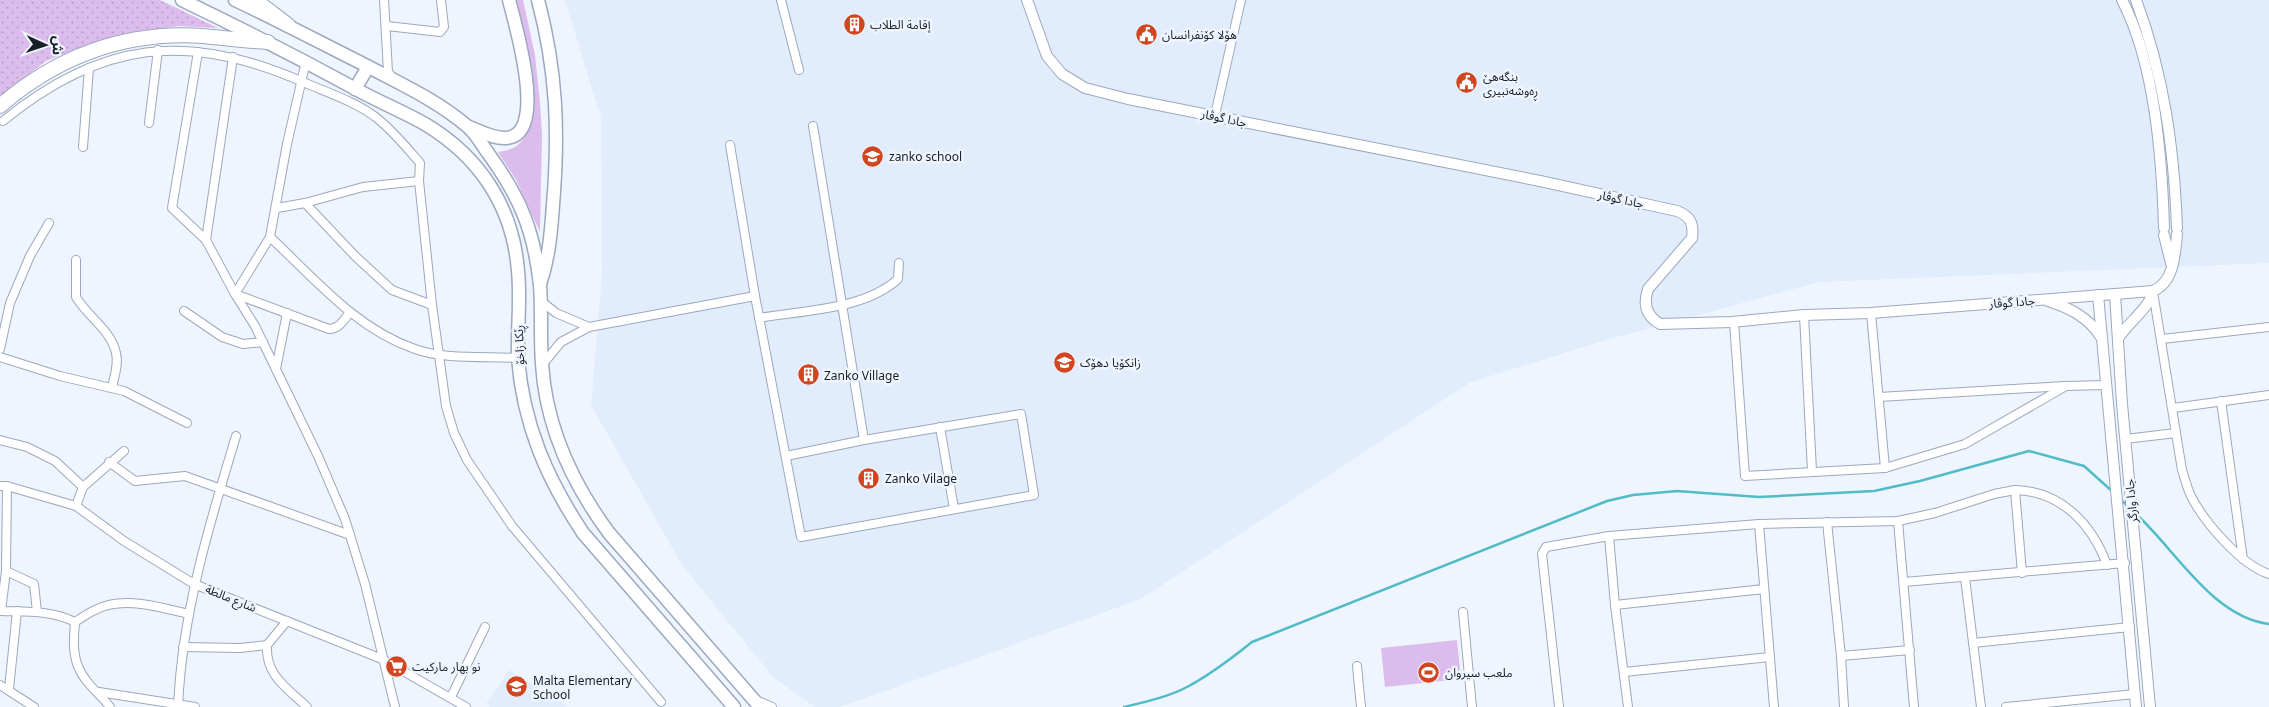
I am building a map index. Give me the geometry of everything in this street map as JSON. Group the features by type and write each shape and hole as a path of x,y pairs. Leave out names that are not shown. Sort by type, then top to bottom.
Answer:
{"highway":[{"path":"255,0 288,25"},
{"path":"0,106 25,84 57,65 83,53 120,42 156,37 187,36 268,42"}],"main road":[{"name":"ڕێکا زاخۆ","path":"182,0 306,61 355,89 418,120 442,135 480,170 508,217 514,242 518,272 518,358 534,439 545,469 564,505 583,533 734,707"},
{"name":"ڕێکا زاخۆ","path":"235,0 395,80 434,102 469,127 505,138 515,136 523,129 528,109 526,82 509,0"},
{"name":"ڕێکا زاخۆ","path":"538,0 546,31 554,77 557,139 551,246 540,284"},
{"path":"355,89 368,67"},
{"name":"ڕێکا زاخۆ","path":"469,127 507,180 522,207 533,240 540,284 542,366 550,419 559,448 588,505 609,533 757,703"}],"street":[{"path":"384,0 387,26 388,72 395,80"},
{"path":"387,26 440,32 444,27 441,0"},
{"path":"781,0 799,70"},
{"name":"جادا گوڤار","path":"1027,0 1048,56 1062,74 1085,88 1219,118 1540,180 1686,214 1691,221 1693,229 1692,238 1648,289 1645,304 1647,312 1652,319 1660,324 1734,322 1804,315 1871,313 2153,291"},
{"path":"1219,118 1215,115 1241,0"},
{"path":"2122,0 2138,42 2151,88 2163,188 2164,232 2171,264"},
{"path":"2119,337 2130,322 2149,303 2153,291 2160,288 2169,278 2177,231 2175,190 2164,93 2151,40 2136,0"},
{"path":"149,123 158,50"},
{"path":"2,121 36,96 89,68 122,56 158,50 198,52 265,66 351,103 376,117 394,133 420,163 419,181 432,305 446,406 454,433 467,460 512,526 661,702"},
{"path":"198,52 172,208 206,240 234,294 255,326 322,465 350,535 365,584 395,707"},
{"path":"206,240 233,58"},
{"path":"234,294 270,237 277,208 287,144 306,61"},
{"path":"83,147 89,68"},
{"path":"813,126 864,440"},
{"path":"730,145 755,296 801,537 1034,495 1021,414 864,440 786,456"},
{"path":"277,208 305,203 363,187 419,181"},
{"path":"305,203 354,256 392,290 432,305"},
{"path":"0,349 10,303 30,256 49,223"},
{"path":"270,237 350,312 368,326 416,349 439,354 518,358"},
{"path":"76,260 76,297 98,322 117,354 112,388"},
{"path":"759,318 866,299 886,290 898,279 899,263"},
{"path":"2153,291 2182,470 2191,497 2211,526 2243,559 2269,574"},
{"path":"234,294 329,329 334,329 350,312"},
{"name":"جادا وارگر","path":"2115,294 2150,707"},
{"name":"جادا وارگر","path":"2098,295 2125,563 2136,707"},
{"path":"542,366 561,342 589,327 755,296"},
{"path":"2045,300 2073,310 2090,322 2102,340"},
{"path":"541,301 556,313 589,327"},
{"path":"184,311 222,337 243,344 263,342"},
{"path":"276,369 287,313"},
{"path":"1871,313 1885,468"},
{"path":"1804,315 1812,471"},
{"path":"1734,322 1745,476 1885,468 1965,444 2066,386"},
{"path":"2162,339 2269,326"},
{"path":"0,357 60,376 124,391 187,423"},
{"path":"1879,397 2107,385"},
{"path":"2173,408 2269,395"},
{"path":"2220,401 2243,559"},
{"path":"940,427 954,509"},
{"path":"2126,439 2176,433"},
{"path":"178,706 183,647 194,584 236,436"},
{"path":"0,440 27,447 55,461 83,487"},
{"path":"76,506 83,487 109,462 124,451"},
{"path":"109,462 135,481 185,476 350,535"},
{"path":"3,486 6,571 0,611 37,612 61,616 75,622"},
{"name":"شارع مالطة","path":"3,486 76,506 124,541 194,584 382,659 466,707"},
{"path":"1559,707 1542,554 1546,547 1609,536 1759,524 1898,521 1935,513 1994,494 2015,490 2042,494 2069,509 2099,544 2107,565"},
{"path":"2015,490 2022,572"},
{"path":"1898,521 1914,707"},
{"path":"1827,522 1841,656 1844,707"},
{"path":"1759,524 1774,707"},
{"path":"1609,536 1615,605 1628,707"},
{"path":"1904,582 2125,563"},
{"path":"6,571 34,584 37,612"},
{"path":"1965,578 1981,707"},
{"path":"1615,605 1764,589"},
{"path":"75,622 104,606 114,604 143,604 189,614"},
{"path":"9,689 17,611"},
{"path":"1463,612 1472,707"},
{"path":"287,620 267,645 266,659 275,677 307,707"},
{"path":"75,622 73,644 76,663 86,680 99,692 110,707"},
{"path":"450,697 485,627"},
{"path":"1973,643 2130,627"},
{"path":"183,647 240,648 267,645"},
{"path":"1841,656 1910,650"},
{"path":"1624,672 1770,657"},
{"path":"1357,666 1361,707"},
{"path":"0,685 9,689 23,703 34,707"},
{"path":"99,692 178,706 194,707"},
{"path":"2006,707 2136,694"},
{"path":"757,703 772,707"}],"shaded area":[{"path":"0,0 160,0 218,28 179,26 149,30 92,43 46,61 0,96"},
{"path":"514,0 523,0 535,55 542,136 540,232 516,180 498,152 506,151 518,145 526,135 530,122"},
{"name":"زانکۆیا دهۆک","path":"565,0 2269,0 2269,263 1819,282 1599,342 1469,383 1141,599 840,707 815,707 773,677 682,565 591,405 602,273 601,118"},
{"path":"1457,640 1461,679 1385,687 1381,648"},
{"name":"Malta Elementary School","path":"509,670 568,707 490,707 486,704"}],"waterway":[{"path":"1124,707 1180,691 1212,672 1252,642 1607,501 1633,495 1677,491 1759,497 1874,491 1920,481 2029,451 2084,466 2113,492"},
{"path":"2122,501 2127,505"},
{"path":"2136,514 2212,595 2230,609 2249,619 2269,624"}],"place":[{"name":"إقامة الطلاب","path":"854,24"},
{"name":"هۆلا كۆنفرانسان","path":"1146,34"},
{"name":"بنگه‌هێ ڕه‌وشه‌نبیرى","path":"1467,83"},
{"name":"zanko school","path":"873,156"},
{"name":"زانکۆیا دهۆک","path":"1064,362"},
{"name":"Zanko Village","path":"808,375"},
{"name":"Zanko Vilage","path":"869,478"},
{"name":"نو بهار ماركيت","path":"396,666"},
{"name":"ملعب سيروان","path":"1429,672"},
{"name":"Malta Elementary School","path":"517,687"}]}
